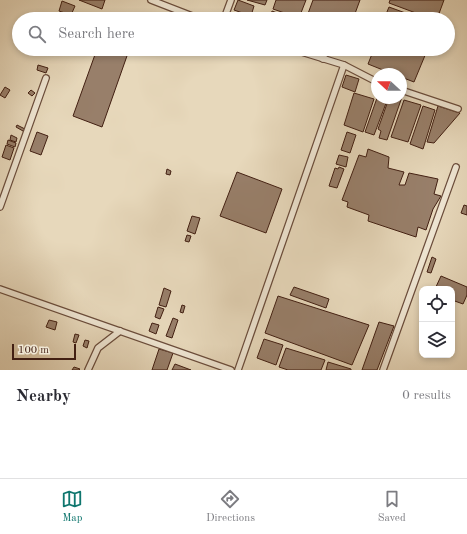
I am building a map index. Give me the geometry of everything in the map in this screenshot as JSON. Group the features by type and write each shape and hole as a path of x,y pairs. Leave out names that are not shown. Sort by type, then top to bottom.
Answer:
{"street":[{"path":"151,0 182,12"},
{"path":"227,12 231,0"},
{"path":"314,56 344,66 371,79"},
{"path":"238,370 344,66"},
{"path":"0,207 46,78"},
{"path":"407,92 458,109"},
{"path":"383,370 456,167"},
{"path":"0,289 231,370"},
{"path":"88,370 98,348 120,331"}],"building":[{"path":"79,0 105,0 102,9"},
{"path":"238,0 254,6 252,12 240,12 234,10"},
{"path":"247,0 267,0 265,5"},
{"path":"276,0 306,0 301,12 282,12 273,9"},
{"path":"313,0 360,0 356,12 309,12"},
{"path":"390,0 444,0 440,12 413,12 389,3"},
{"path":"62,1 75,6 72,12 59,11"},
{"path":"389,7 403,12 387,12"},
{"path":"94,56 127,56 102,127 73,116"},
{"path":"371,56 425,56 414,82 407,79 407,68 378,68 368,64"},
{"path":"38,65 48,68 46,73 37,70"},
{"path":"346,75 359,79 355,92 342,87"},
{"path":"5,87 10,90 5,98 0,95"},
{"path":"31,90 35,93 32,96 28,93"},
{"path":"354,93 371,98 371,104 372,104 363,132 344,125"},
{"path":"407,101 421,105 408,142 391,137 403,104 407,104"},
{"path":"375,104 386,104 374,135 365,132"},
{"path":"387,104 400,104 387,140 379,138 381,131 378,129"},
{"path":"423,106 435,110 423,149 410,144"},
{"path":"438,106 460,113 434,143 427,142"},
{"path":"17,125 25,129 23,131 16,127"},
{"path":"37,132 48,136 41,155 30,151"},
{"path":"347,132 356,135 350,153 341,150"},
{"path":"11,135 17,138 16,142 10,140"},
{"path":"8,140 16,143 15,147 7,144"},
{"path":"6,145 14,148 10,160 2,157"},
{"path":"368,149 389,157 388,168 404,172 399,185 405,185 409,173 438,179 434,194 441,196 433,209 426,230 418,227 416,237 368,221 369,215 347,207 348,202 342,200 359,155 366,157"},
{"path":"339,155 348,157 346,167 336,164"},
{"path":"339,167 344,169 337,188 329,186 335,168 338,169"},
{"path":"167,169 171,171 170,175 166,174"},
{"path":"237,172 282,189 266,233 220,216"},
{"path":"464,205 467,206 467,215 461,213"},
{"path":"192,216 200,218 195,234 187,231"},
{"path":"187,235 191,236 189,242 185,241"},
{"path":"432,257 436,259 431,273 427,272"},
{"path":"441,276 467,287 467,295 463,304 455,301 455,286 436,286"},
{"path":"294,287 329,299 326,308 290,295"},
{"path":"164,288 171,291 166,307 159,305"},
{"path":"278,296 369,325 352,365 265,333"},
{"path":"182,305 185,306 183,313 180,312"},
{"path":"158,307 164,309 160,319 155,317"},
{"path":"173,318 178,320 172,338 166,336"},
{"path":"49,320 57,322 55,330 46,327"},
{"path":"379,322 394,326 377,370 362,370"},
{"path":"152,323 159,325 156,334 149,331"},
{"path":"75,334 79,335 76,343 73,342"},
{"path":"264,339 283,345 276,365 257,358"},
{"path":"85,340 89,341 87,348 83,346"},
{"path":"286,348 325,360 321,370 288,370 279,367"},
{"path":"159,349 173,353 167,370 152,370"},
{"path":"328,362 351,369 351,370 326,370"},
{"path":"175,364 191,370 172,370"},
{"path":"74,367 80,369 72,370"}]}
